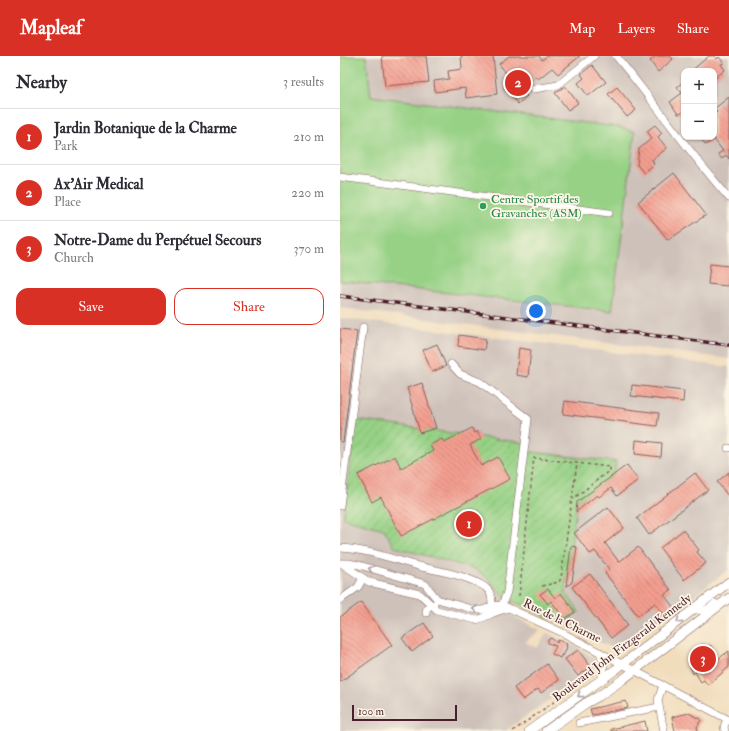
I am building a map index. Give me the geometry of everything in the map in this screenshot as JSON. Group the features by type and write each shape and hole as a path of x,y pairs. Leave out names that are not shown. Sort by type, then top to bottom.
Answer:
{"main road":[{"name":"Boulevard John Fitzgerald Kennedy","path":"529,731 599,676 623,664 729,582"},
{"name":"Boulevard John Fitzgerald Kennedy","path":"546,731 586,703 599,696 728,599"}],"street":[{"path":"534,89 558,85 594,56"},
{"path":"616,56 729,198"},
{"path":"340,177 609,213"},
{"path":"340,506 363,327"},
{"path":"341,563 359,565 425,584 437,599 475,610 483,610 492,606 502,605 507,592 528,420 480,382 460,374 451,364"},
{"path":"340,548 348,548 386,557 477,583 486,588 489,592 492,598 492,606"},
{"path":"340,600 366,580 341,563"},
{"name":"Rue de la Charme","path":"366,580 420,594 437,610 476,620 482,619 496,611 512,610"},
{"path":"695,609 700,611 706,610 718,601 728,599"},
{"path":"426,613 426,609 431,605 436,603 449,603"},
{"name":"Rue de la Charme","path":"502,605 561,632 728,720"},
{"path":"599,676 604,666 600,652"},
{"path":"663,685 658,700 664,731"},
{"path":"579,723 659,708"},
{"path":"725,731 724,727 728,720"}],"path":[{"path":"519,596 534,458 610,467 610,470 573,499"},
{"path":"542,586 559,582 561,578 577,463"},
{"path":"513,731 599,676"}],"shaded area":[{"path":"366,56 729,56 729,359 340,308 340,281 612,311 634,132 618,127 371,96"},
{"path":"340,318 729,367 729,569 629,645 621,648 610,647 562,624 579,612 565,593 577,502 614,475 343,518 384,529 395,547 475,569 490,580 505,598 501,611 540,630 525,642 537,648 547,633 575,646 593,657 597,662 597,666 505,731 340,731"}],"green space":[{"name":"Centre Sportif des Gravanches (ASM)","path":"340,56 366,56 371,96 618,127 635,132 612,311 340,281"},
{"path":"356,420 525,443 525,451 616,462 614,475 577,502 565,592 579,612 562,624 505,598 490,580 475,569 394,547 384,529 343,518"}],"building":[{"path":"382,56 426,56 429,82 385,86"},
{"path":"461,56 493,56 497,94 466,98 465,88 435,92 434,81 449,79 448,71 462,69"},
{"path":"509,56 539,56 542,60 547,56 580,56 558,74 552,68 538,79 536,76 521,87 527,96 518,104 504,88 512,81 499,64"},
{"path":"656,56 670,56 673,59 658,72 650,61"},
{"path":"709,56 715,56 717,59 719,57 724,63 721,64 725,70 717,77 717,68 695,68"},
{"path":"592,65 606,82 588,96 578,83 584,78 581,74"},
{"path":"681,84 681,92 677,87"},
{"path":"565,86 578,103 568,110 555,93"},
{"path":"617,87 636,110 627,117 608,94"},
{"path":"681,94 681,113 678,114 670,102"},
{"path":"729,97 729,159 726,155 722,159 718,154 723,151 715,140 717,140 717,107"},
{"path":"655,125 662,133 658,137 667,148 652,160 654,164 644,173 637,165 639,149 652,138 647,131"},
{"path":"702,140 713,140 706,145"},
{"path":"674,173 706,215 668,240 638,202"},
{"path":"710,264 729,266 728,286 708,284"},
{"path":"340,329 357,331 343,442 340,442"},
{"path":"459,335 486,339 484,350 458,346"},
{"path":"437,344 446,366 432,372 423,350"},
{"path":"519,348 531,350 528,377 516,375"},
{"path":"422,383 436,428 420,433 407,388"},
{"path":"632,385 684,391 683,402 631,396"},
{"path":"565,401 659,413 657,426 563,414"},
{"path":"472,428 474,433 477,431 481,439 470,445 481,466 498,457 510,479 401,536 381,497 372,502 358,475 395,456 401,468 433,451 430,445 442,439 444,442"},
{"path":"636,440 662,443 661,457 635,454"},
{"path":"627,465 638,480 617,496 611,488 599,497 597,495 576,512 577,502"},
{"path":"729,472 729,497 717,482"},
{"path":"695,473 708,490 649,535 637,518"},
{"path":"608,507 624,528 605,543 619,562 638,547 671,590 664,595 675,609 666,617 655,603 638,616 605,573 609,569 595,551 590,554 574,533"},
{"path":"683,530 699,550 697,552 706,563 684,580 660,548"},
{"path":"571,546 577,547 572,582 566,587"},
{"path":"590,574 628,625 611,638 572,587"},
{"path":"548,589 555,598 561,593 575,612 565,619 551,601 548,604 540,594"},
{"path":"361,602 392,645 340,682 340,617"},
{"path":"424,623 433,636 412,652 402,638"},
{"path":"551,638 557,643 558,640 567,643 563,656 562,654 560,658 552,654 556,646 548,643 548,640"},
{"path":"703,644 706,648 710,645 713,649 711,651 718,659 729,651 729,667 708,685 704,680 701,682 695,672 693,674 688,661 694,660 695,650 698,650"},
{"path":"578,650 591,667 578,676 565,659"},
{"path":"547,664 559,680 541,693 538,689 523,700 514,688"},
{"path":"626,701 628,708 592,715 590,709"},
{"path":"689,713 701,720 697,727 698,731 675,731 672,717"},
{"path":"645,721 647,731 611,731 611,729"}],"railway":[{"path":"340,296 729,345"}],"place":[{"name":"Ax'Air Medical","path":"518,83"},
{"name":"Centre Sportif des Gravanches (ASM)","path":"483,206"},
{"name":"Jardin Botanique de la Charme","path":"469,524"},
{"name":"Notre-Dame du Perpétuel Secours","path":"703,659"}]}
